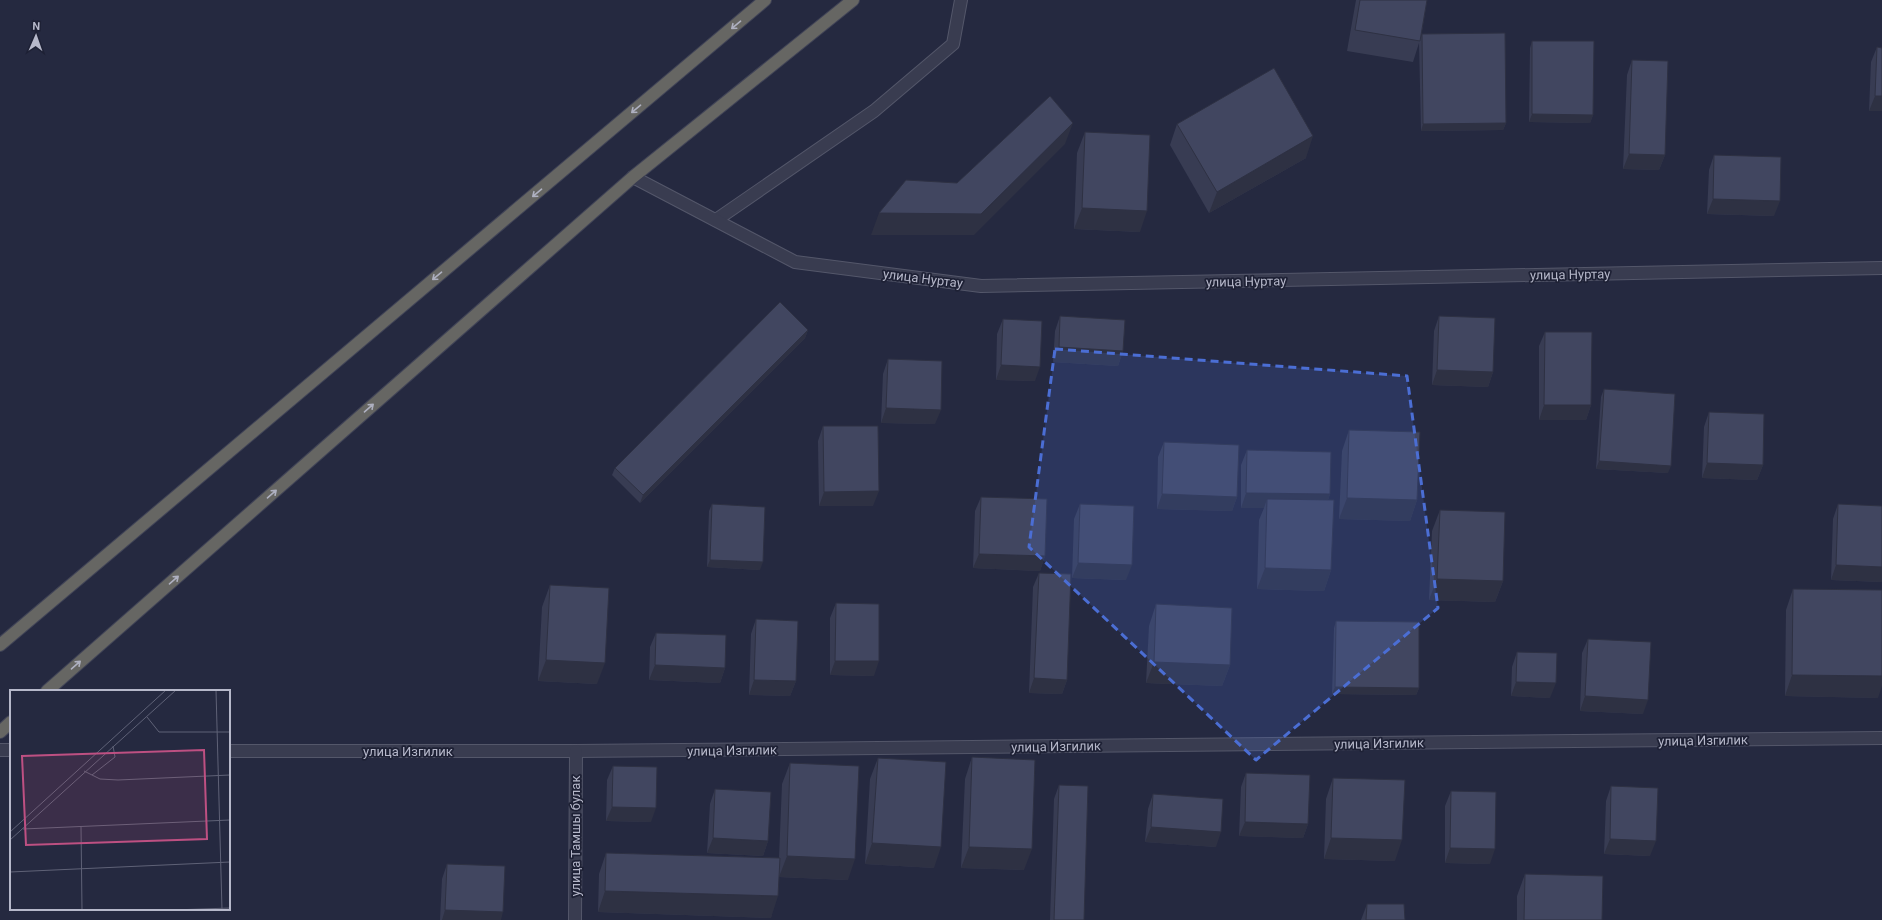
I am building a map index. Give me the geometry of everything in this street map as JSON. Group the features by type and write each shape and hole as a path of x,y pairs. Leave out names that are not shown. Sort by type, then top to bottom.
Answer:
{"highway":[{"path":"0,645 765,0"},
{"path":"48,690 633,177 853,0"},
{"path":"0,732 10,723"}],"street":[{"path":"716,220 874,111 953,44 961,0"},
{"name":"улица Нуртау","path":"633,177 795,262 981,286 1882,268"},
{"name":"улица Изгилик","path":"230,751 576,751 1882,738"},
{"name":"улица Тамшы булак","path":"575,920 576,751"}],"highlighted area":[{"path":"1055,349 1407,376 1438,608 1256,760 1029,547"}],"building":[{"path":"1360,0 1427,0 1420,41 1355,30"},
{"path":"1505,33 1506,123 1423,124 1422,34"},
{"path":"1532,41 1594,41 1593,115 1532,114"},
{"path":"1877,47 1882,48 1882,96 1875,96"},
{"path":"1632,60 1668,61 1665,155 1629,154"},
{"path":"1274,68 1313,136 1217,192 1177,124"},
{"path":"1050,96 1073,123 981,214 879,213 906,180 957,183"},
{"path":"1085,132 1150,135 1147,211 1082,208"},
{"path":"1714,155 1781,157 1780,201 1713,199"},
{"path":"780,302 808,330 643,495 615,468"},
{"path":"1060,316 1125,320 1123,351 1059,347"},
{"path":"1439,316 1495,318 1493,372 1437,370"},
{"path":"1003,319 1042,321 1040,367 1001,365"},
{"path":"1545,332 1592,332 1591,405 1544,405"},
{"path":"888,359 942,361 941,410 886,408"},
{"path":"1604,389 1675,394 1671,466 1599,461"},
{"path":"1709,412 1764,414 1763,465 1707,463"},
{"path":"823,426 878,426 879,491 824,492"},
{"path":"1349,430 1420,432 1417,500 1347,498"},
{"path":"1164,442 1239,445 1237,497 1162,494"},
{"path":"1247,450 1331,452 1330,494 1246,493"},
{"path":"981,497 1047,499 1045,556 979,554"},
{"path":"1267,499 1334,500 1331,570 1265,568"},
{"path":"712,504 765,507 763,562 710,560"},
{"path":"1080,504 1134,506 1132,565 1078,563"},
{"path":"1838,504 1882,506 1882,567 1836,565"},
{"path":"1440,510 1505,512 1503,581 1437,579"},
{"path":"1039,573 1071,574 1067,680 1034,678"},
{"path":"550,585 609,588 605,663 546,660"},
{"path":"1793,589 1882,590 1882,676 1792,675"},
{"path":"836,603 879,604 879,661 835,661"},
{"path":"1156,604 1232,608 1230,665 1154,662"},
{"path":"756,619 798,621 796,681 754,680"},
{"path":"1336,621 1419,622 1419,688 1335,687"},
{"path":"656,633 726,635 725,668 655,665"},
{"path":"1588,639 1651,642 1648,700 1585,696"},
{"path":"1517,652 1557,653 1556,683 1516,682"},
{"path":"972,757 1035,760 1032,849 969,847"},
{"path":"878,758 946,762 941,847 872,843"},
{"path":"790,763 859,766 855,859 787,856"},
{"path":"613,766 657,767 656,808 612,807"},
{"path":"1246,773 1310,775 1308,824 1245,822"},
{"path":"1333,778 1405,780 1402,840 1331,838"},
{"path":"1059,785 1088,786 1084,920 1054,920"},
{"path":"1611,786 1658,788 1656,841 1610,839"},
{"path":"715,789 771,792 768,841 713,838"},
{"path":"1451,791 1496,792 1495,849 1450,848"},
{"path":"1153,794 1223,799 1221,832 1151,827"},
{"path":"606,853 780,858 778,896 605,891"},
{"path":"447,864 505,866 503,912 445,910"},
{"path":"1525,874 1603,876 1602,920 1524,920"},
{"path":"1367,904 1404,904 1405,920 1366,920"}]}
